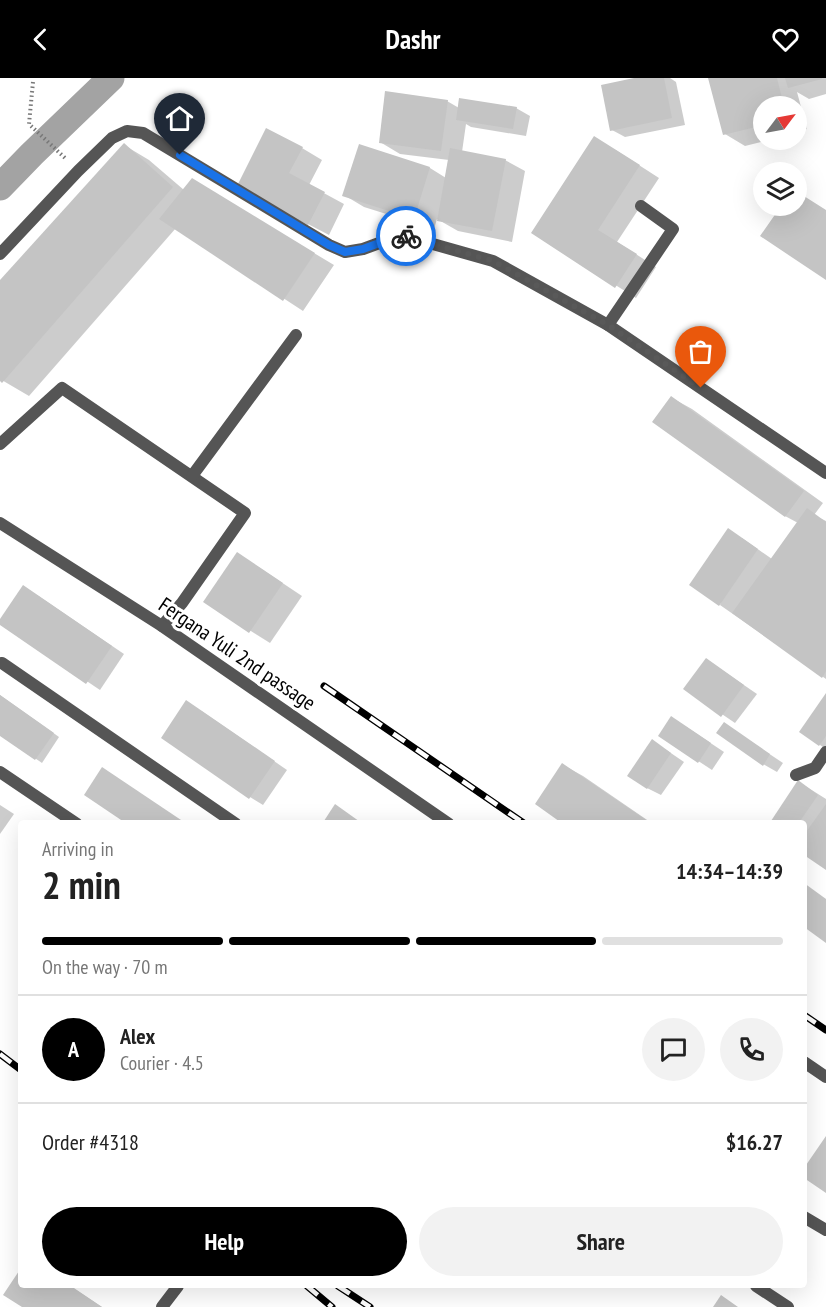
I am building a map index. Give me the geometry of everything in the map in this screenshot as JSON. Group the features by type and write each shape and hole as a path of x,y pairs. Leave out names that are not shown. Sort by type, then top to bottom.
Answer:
{"street":[{"path":"0,254 112,138 127,131 143,133 329,245 345,252 363,249 401,235 493,261 608,325 826,473"},
{"path":"608,325 673,230 641,206"},
{"path":"192,476 296,336"},
{"path":"0,444 62,388 245,513 182,603 162,626"},
{"name":"Fergana Yuli 2nd passage","path":"0,523 162,626 443,820"},
{"path":"2,663 230,820"},
{"path":"796,775 815,768 826,752"},
{"path":"0,772 71,820"},
{"path":"807,1064 826,1077"},
{"path":"807,1218 826,1230"},
{"path":"162,1307 176,1288"},
{"path":"759,1288 788,1307"}],"path":[{"path":"33,82 29,124 78,171"}],"building":[{"path":"634,78 664,78 672,118 610,131 601,85"},
{"path":"708,78 777,78 782,96 753,96 753,128 723,135"},
{"path":"785,78 822,78 822,79 788,88"},
{"path":"385,91 448,100 441,151 379,143"},
{"path":"459,98 517,107 513,129 456,120"},
{"path":"266,128 303,147 289,173 325,192 308,225 236,188"},
{"path":"594,136 640,165 598,230 637,254 615,288 531,233"},
{"path":"124,143 173,187 2,383 0,381 0,280"},
{"path":"359,144 430,167 414,219 342,196"},
{"path":"450,148 506,159 492,231 437,221"},
{"path":"192,178 315,253 283,301 159,219"},
{"path":"807,198 826,210 826,280 760,236 774,216 807,216"},
{"path":"671,396 804,491 785,517 652,422"},
{"path":"807,508 826,522 826,671 822,678 732,613"},
{"path":"728,528 758,549 719,606 689,585"},
{"path":"237,552 283,583 249,633 203,602"},
{"path":"23,585 112,646 86,684 0,625 0,619"},
{"path":"706,658 744,685 721,717 683,689"},
{"path":"826,693 826,736 819,746 799,732"},
{"path":"0,695 54,733 35,760 0,736"},
{"path":"186,700 275,761 249,799 161,738"},
{"path":"671,716 711,743 698,763 658,736"},
{"path":"724,722 770,754 763,766 716,733"},
{"path":"652,739 671,753 647,789 627,776"},
{"path":"562,763 646,820 557,820 535,804"},
{"path":"102,767 181,820 121,820 84,795"},
{"path":"798,780 818,795 801,820 772,820"},
{"path":"335,804 357,820 325,820"},
{"path":"826,804 826,870 807,857 807,831"},
{"path":"807,885 826,899 826,943 807,929"},
{"path":"826,1136 826,1193 807,1180 807,1164"},
{"path":"18,1272 18,1288 74,1288 102,1307 22,1307 3,1295"},
{"path":"721,1295 738,1307 713,1307"}],"waterway":[{"path":"0,187 111,78"}],"railway":[{"path":"324,686 519,820"},
{"path":"807,1017 826,1030"},
{"path":"0,1054 18,1068"},
{"path":"309,1288 332,1307"},
{"path":"341,1288 370,1307"}],"way so far":[{"path":"406,236 493,261 608,325 701,388"}],"route":[{"path":"180,155 329,245 345,252 363,249 401,235 406,236"}]}
